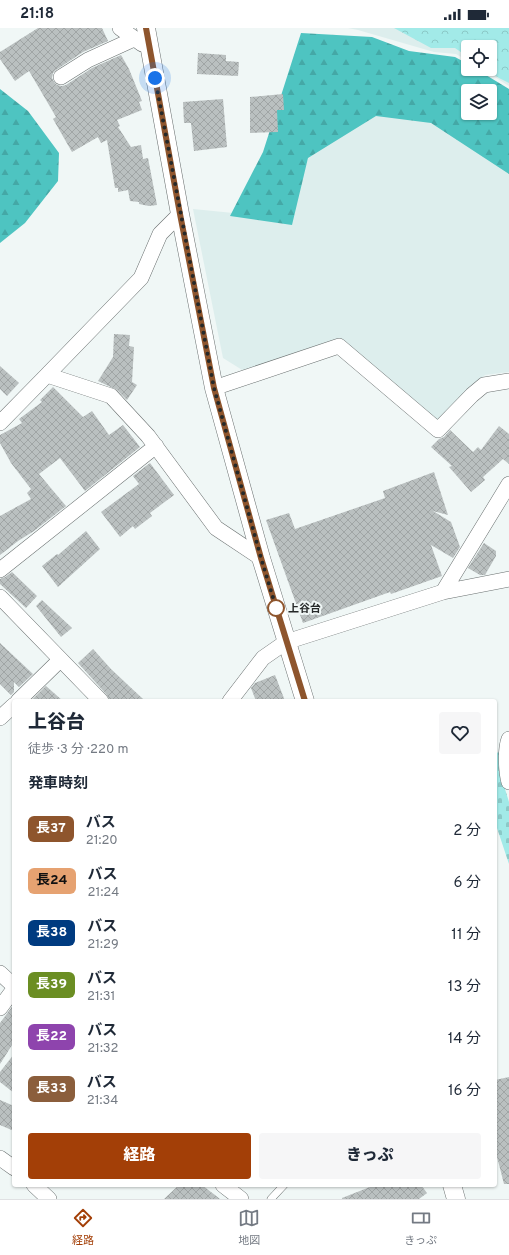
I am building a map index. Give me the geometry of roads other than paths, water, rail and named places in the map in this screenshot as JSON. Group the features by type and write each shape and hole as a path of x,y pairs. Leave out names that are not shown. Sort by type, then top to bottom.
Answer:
{"street":[{"path":"120,28 140,34 150,48 180,214 214,388 261,558 304,699"},
{"path":"61,76 88,60 140,34"},
{"path":"0,423 141,278 160,234 180,214"},
{"path":"214,388 339,346 438,430 472,394 484,386 509,381"},
{"path":"47,374 111,396 156,446 216,528 261,558"},
{"path":"0,570 156,446"},
{"path":"443,592 509,484"},
{"path":"232,699 263,658 286,642 443,592 509,579"},
{"path":"0,597 99,699"},
{"path":"20,699 60,660"},
{"path":"0,718 12,706"},
{"path":"509,739 507,744 507,776 509,782"},
{"path":"0,973 12,986"},
{"path":"0,1008 12,991"},
{"path":"0,1158 12,1167"},
{"path":"36,1187 49,1199"},
{"path":"225,1187 241,1199"},
{"path":"453,1187 456,1199"}],"lane":[{"path":"271,1199 282,1187"}],"place":[{"name":"上谷台","path":"276,608"}]}
